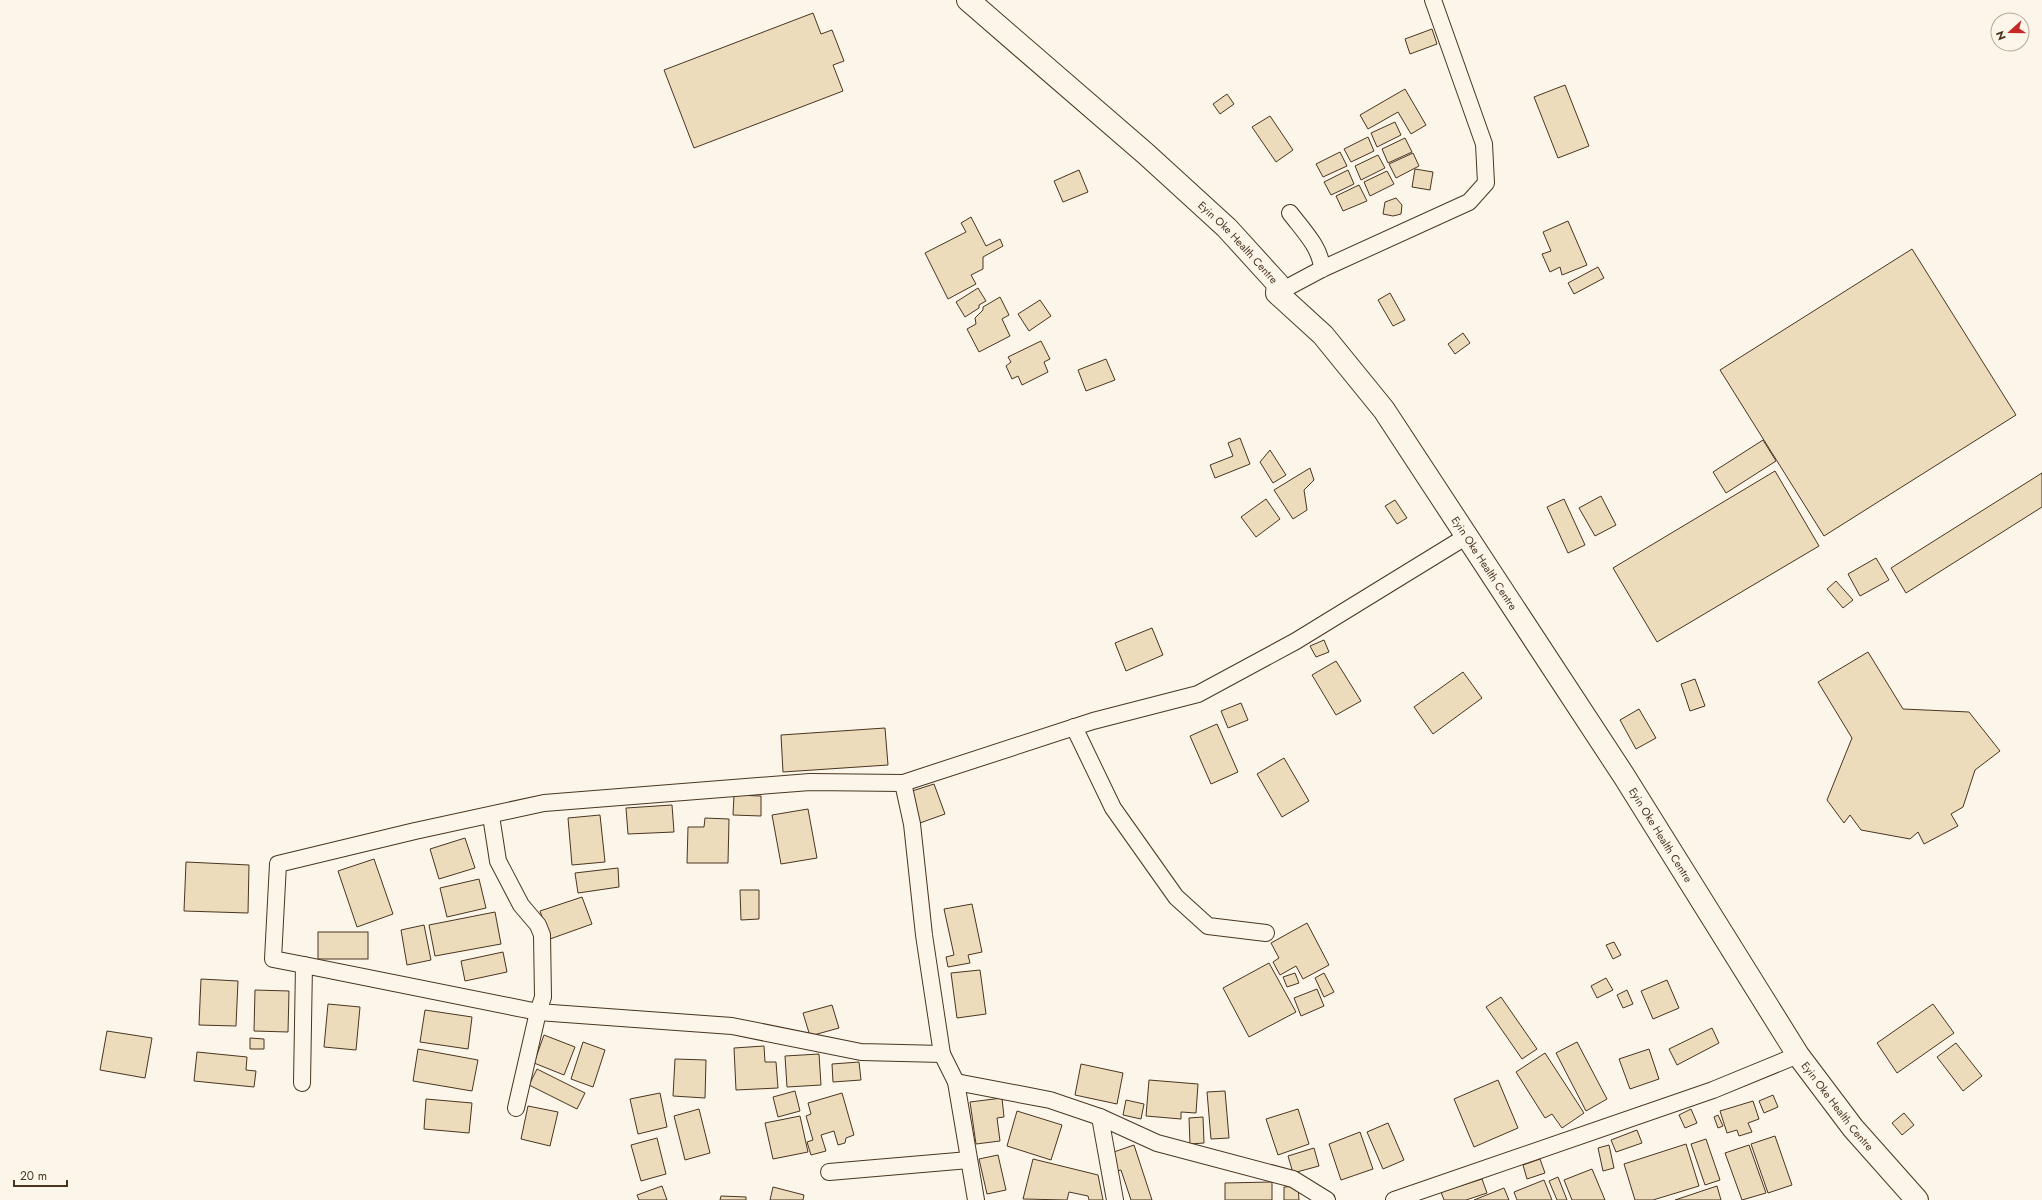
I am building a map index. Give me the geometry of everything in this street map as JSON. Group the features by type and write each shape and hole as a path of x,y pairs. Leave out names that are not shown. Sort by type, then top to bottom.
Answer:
{"main road":[{"name":"Eyin Oke Health Centre","path":"968,0 1146,154 1227,228 1278,284 1277,293 1323,335 1384,410 1628,783 1798,1055 1853,1128 1917,1200"}],"street":[{"path":"1277,293 1322,269 1469,202 1486,183 1484,144 1433,0"},
{"path":"1290,213 1308,236 1321,259 1322,269"},
{"path":"942,1054 861,1052 732,1026 538,1012 273,960 278,864 415,831 491,816 544,803 810,782 904,783 1074,727 1198,694 1296,641 1467,536"},
{"path":"1074,727 1113,808 1176,897 1208,926 1266,933"},
{"path":"904,783 912,824 924,935 942,1054 956,1082 976,1200"},
{"path":"491,816 498,861 521,905 538,925 542,935 544,997 538,1012 516,1108"},
{"path":"302,1083 304,965"},
{"path":"1394,1200 1432,1194 1713,1090 1798,1055"},
{"path":"956,1082 1050,1100 1100,1117 1157,1143 1293,1179 1327,1200"},
{"path":"1100,1117 1115,1200"},
{"path":"829,1172 969,1160"}],"building":[{"path":"813,13 821,34 832,30 844,61 833,65 843,91 694,148 664,70"},
{"path":"1432,29 1437,44 1410,54 1405,39"},
{"path":"1565,85 1589,146 1558,158 1534,97"},
{"path":"1405,89 1426,125 1411,134 1398,112 1368,129 1360,115"},
{"path":"1227,94 1234,104 1220,114 1213,104"},
{"path":"1270,116 1293,150 1276,162 1252,127"},
{"path":"1395,122 1401,135 1377,147 1371,133"},
{"path":"1368,137 1374,151 1351,162 1344,149"},
{"path":"1405,138 1412,152 1388,163 1382,149"},
{"path":"1340,152 1347,166 1323,177 1316,164"},
{"path":"1413,153 1419,166 1396,178 1389,164"},
{"path":"1378,155 1385,168 1361,180 1355,166"},
{"path":"1415,169 1433,172 1430,190 1412,187"},
{"path":"1079,170 1088,192 1063,202 1054,181"},
{"path":"1348,170 1354,184 1331,195 1324,182"},
{"path":"1387,171 1394,184 1370,196 1364,182"},
{"path":"1359,185 1367,201 1343,211 1336,196"},
{"path":"1396,198 1402,205 1401,214 1393,216 1383,214 1385,202"},
{"path":"971,217 986,246 1000,239 1003,246 983,257 983,269 971,275 976,284 948,299 925,253 966,232 961,223"},
{"path":"1568,221 1587,265 1562,275 1560,267 1550,272 1542,254 1551,251 1543,232"},
{"path":"1912,249 2016,415 1824,536 1720,370"},
{"path":"1598,267 1604,278 1574,294 1568,283"},
{"path":"978,288 986,301 979,305 979,308 965,317 956,302"},
{"path":"1390,293 1405,320 1393,326 1378,300"},
{"path":"1000,297 1009,315 1002,319 1010,336 979,352 967,329 976,324 975,318 983,310 983,307"},
{"path":"1040,300 1051,316 1029,331 1018,314"},
{"path":"1463,333 1470,343 1455,354 1448,344"},
{"path":"1041,341 1050,359 1044,362 1048,372 1022,385 1018,376 1012,379 1006,366 1011,362 1008,357"},
{"path":"1106,359 1115,380 1086,391 1078,370"},
{"path":"1240,438 1250,464 1215,478 1210,465 1233,456 1228,443"},
{"path":"1763,440 1776,461 1726,493 1713,472"},
{"path":"1270,450 1286,475 1273,483 1260,462"},
{"path":"1310,468 1314,480 1304,490 1307,510 1293,519 1274,490"},
{"path":"1775,471 1819,546 1657,642 1613,568"},
{"path":"2042,473 2042,507 1906,593 1891,568"},
{"path":"1601,496 1616,525 1595,536 1579,508"},
{"path":"1266,499 1280,519 1256,537 1241,517"},
{"path":"1564,499 1585,545 1568,553 1547,507"},
{"path":"1395,500 1407,518 1397,524 1385,506"},
{"path":"1876,558 1889,580 1860,596 1848,574"},
{"path":"1836,581 1853,600 1843,608 1827,589"},
{"path":"1152,628 1163,655 1126,671 1115,643"},
{"path":"1324,640 1329,652 1316,657 1310,646"},
{"path":"1868,652 1903,709 1969,712 2000,751 1975,770 1963,807 1951,814 1958,826 1924,844 1918,832 1910,839 1861,830 1850,815 1844,823 1827,800 1852,738 1818,682"},
{"path":"1336,661 1361,701 1336,715 1312,675"},
{"path":"1463,672 1482,698 1433,734 1414,707"},
{"path":"1695,679 1705,706 1690,711 1681,684"},
{"path":"1241,703 1248,720 1228,728 1221,711"},
{"path":"1639,709 1656,738 1636,749 1620,720"},
{"path":"1217,724 1238,772 1211,784 1190,736"},
{"path":"885,728 888,765 783,772 781,735"},
{"path":"1284,758 1309,801 1282,817 1257,774"},
{"path":"934,784 945,814 920,823 909,792"},
{"path":"734,795 761,796 761,816 733,815"},
{"path":"672,805 674,832 628,834 626,808"},
{"path":"808,809 817,858 781,864 772,815"},
{"path":"600,815 605,862 572,865 568,818"},
{"path":"705,818 729,819 728,863 687,863 688,827 704,827"},
{"path":"465,838 475,868 439,879 430,849"},
{"path":"374,859 393,914 357,927 338,871"},
{"path":"186,862 249,865 248,913 184,911"},
{"path":"618,868 619,887 578,893 575,873"},
{"path":"479,879 486,908 447,917 440,888"},
{"path":"740,890 759,890 759,919 741,920"},
{"path":"582,897 592,924 550,939 540,911"},
{"path":"972,904 982,952 968,955 970,963 948,967 946,957 954,955 944,909"},
{"path":"495,912 501,944 435,956 429,925"},
{"path":"1307,923 1329,965 1303,979 1296,966 1280,975 1273,962 1279,958 1271,943"},
{"path":"424,925 431,960 407,965 401,930"},
{"path":"318,932 368,932 368,959 318,959"},
{"path":"1614,942 1621,955 1613,959 1606,945"},
{"path":"503,952 507,972 465,981 461,961"},
{"path":"1269,963 1296,1012 1249,1037 1223,988"},
{"path":"980,970 986,1014 957,1018 951,973"},
{"path":"1295,973 1299,983 1287,987 1283,977"},
{"path":"1324,973 1334,992 1324,997 1315,978"},
{"path":"1606,978 1613,990 1597,998 1591,986"},
{"path":"201,979 238,981 236,1026 199,1025"},
{"path":"1667,980 1679,1008 1653,1019 1641,991"},
{"path":"1317,989 1324,1006 1301,1016 1294,998"},
{"path":"255,990 289,991 288,1032 254,1031"},
{"path":"1627,990 1633,1004 1623,1008 1617,995"},
{"path":"1501,997 1537,1049 1522,1059 1486,1007"},
{"path":"328,1004 360,1007 356,1050 324,1047"},
{"path":"1933,1004 1954,1033 1897,1073 1877,1043"},
{"path":"832,1005 839,1028 810,1036 803,1013"},
{"path":"425,1010 472,1017 468,1049 420,1042"},
{"path":"1712,1028 1719,1043 1677,1065 1669,1049"},
{"path":"107,1031 152,1038 145,1078 100,1070"},
{"path":"544,1035 575,1047 564,1075 534,1063"},
{"path":"250,1038 264,1039 264,1049 250,1049"},
{"path":"583,1042 605,1050 593,1087 571,1079"},
{"path":"1577,1042 1607,1099 1586,1111 1556,1053"},
{"path":"1956,1043 1982,1076 1963,1091 1937,1057"},
{"path":"764,1046 765,1062 776,1062 778,1088 736,1090 734,1048"},
{"path":"418,1049 478,1060 472,1091 413,1081"},
{"path":"1649,1049 1659,1079 1630,1089 1619,1059"},
{"path":"197,1052 247,1057 246,1070 256,1071 254,1087 194,1081"},
{"path":"1545,1053 1584,1113 1562,1128 1552,1114 1545,1118 1516,1072"},
{"path":"819,1054 821,1085 787,1087 785,1056"},
{"path":"675,1059 706,1060 705,1098 673,1096"},
{"path":"859,1062 861,1080 833,1082 832,1064"},
{"path":"1081,1064 1123,1073 1117,1104 1075,1095"},
{"path":"537,1069 585,1093 577,1109 529,1085"},
{"path":"1149,1080 1198,1084 1196,1113 1181,1112 1181,1119 1146,1116"},
{"path":"1498,1080 1518,1128 1474,1147 1454,1099"},
{"path":"795,1091 800,1111 778,1117 773,1097"},
{"path":"1225,1091 1229,1138 1211,1139 1207,1092"},
{"path":"660,1093 667,1127 638,1134 630,1099"},
{"path":"842,1093 854,1135 846,1138 845,1143 838,1145 834,1131 821,1135 826,1151 811,1155 807,1142 813,1140 806,1116 811,1114 808,1103"},
{"path":"1773,1095 1778,1107 1764,1113 1759,1101"},
{"path":"1002,1098 1004,1117 997,1118 1000,1141 976,1144 970,1102"},
{"path":"426,1099 472,1103 469,1133 424,1129"},
{"path":"1126,1100 1144,1104 1141,1119 1123,1115"},
{"path":"1753,1101 1759,1119 1748,1123 1752,1132 1739,1136 1737,1130 1727,1133 1720,1111"},
{"path":"528,1106 558,1112 550,1146 521,1139"},
{"path":"699,1109 710,1153 685,1160 674,1116"},
{"path":"1298,1109 1309,1144 1278,1155 1266,1119"},
{"path":"1691,1109 1697,1123 1685,1128 1679,1115"},
{"path":"1017,1111 1062,1125 1051,1160 1007,1146"},
{"path":"1904,1113 1914,1125 1902,1135 1892,1123"},
{"path":"1718,1115 1723,1126 1718,1128 1714,1117"},
{"path":"800,1116 808,1152 773,1159 765,1123"},
{"path":"1203,1117 1204,1143 1190,1144 1189,1118"},
{"path":"1388,1123 1404,1160 1383,1169 1367,1132"},
{"path":"1637,1130 1642,1143 1616,1152 1611,1140"},
{"path":"1360,1132 1373,1169 1341,1180 1329,1144"},
{"path":"1775,1136 1792,1185 1768,1193 1751,1144"},
{"path":"657,1138 666,1174 641,1181 631,1145"},
{"path":"1706,1139 1720,1180 1705,1185 1691,1144"},
{"path":"1686,1144 1699,1186 1653,1200 1635,1200 1624,1164"},
{"path":"1134,1145 1152,1200 1131,1200 1121,1170 1117,1171 1111,1153"},
{"path":"1609,1145 1614,1168 1603,1171 1598,1148"},
{"path":"1749,1145 1766,1193 1742,1200 1725,1153"},
{"path":"1314,1148 1319,1166 1293,1173 1288,1156"},
{"path":"998,1155 1006,1190 987,1194 979,1159"},
{"path":"1033,1159 1098,1175 1103,1200 1089,1200 1088,1196 1069,1192 1067,1200 1023,1199"},
{"path":"1540,1159 1545,1173 1527,1179 1523,1165"},
{"path":"1592,1169 1605,1200 1572,1200 1564,1180"},
{"path":"1558,1177 1567,1200 1557,1200 1549,1181"},
{"path":"1482,1179 1487,1193 1466,1200 1444,1200 1441,1192"},
{"path":"1544,1180 1552,1200 1517,1200 1514,1192"},
{"path":"1272,1182 1272,1200 1225,1200 1225,1183"},
{"path":"662,1186 667,1200 639,1200 637,1195"},
{"path":"1298,1186 1299,1200 1284,1200 1284,1187"},
{"path":"1717,1186 1721,1200 1675,1200"},
{"path":"773,1187 804,1195 803,1200 770,1200"},
{"path":"1504,1188 1509,1200 1474,1200"},
{"path":"721,1196 746,1197 746,1200 720,1200"}]}
